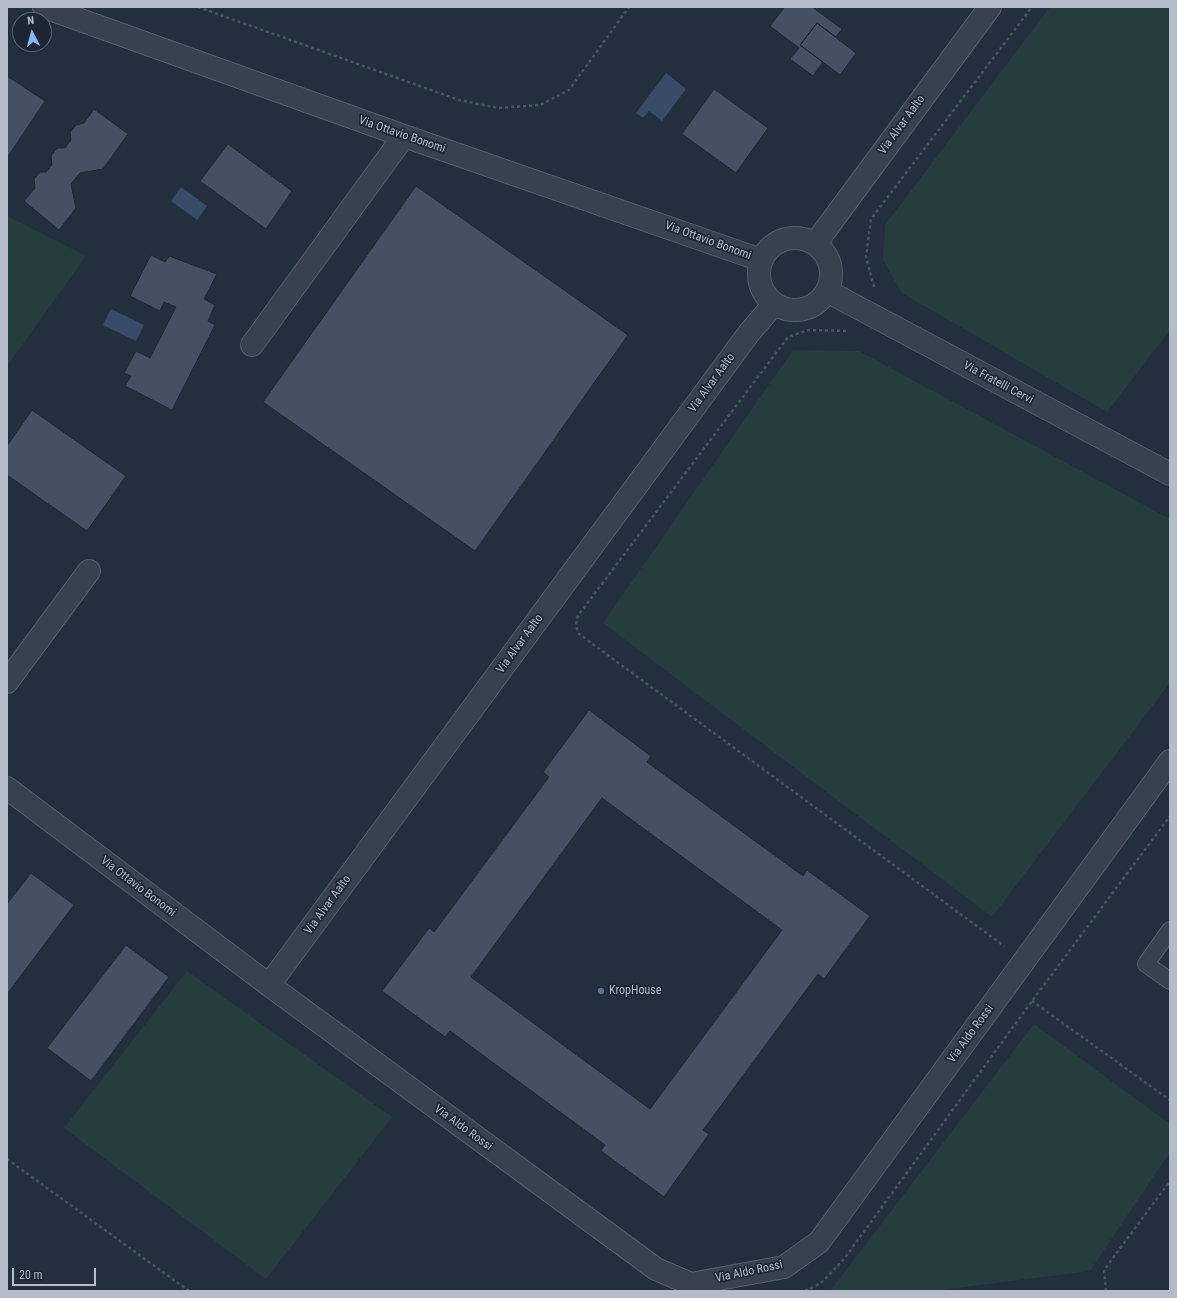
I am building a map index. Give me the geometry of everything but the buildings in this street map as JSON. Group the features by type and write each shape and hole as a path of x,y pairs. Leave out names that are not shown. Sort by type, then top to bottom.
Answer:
{"street":[{"name":"Via Ottavio Bonomi","path":"44,7 404,136 761,260"},
{"name":"Via Alvar Aalto","path":"815,244 990,7"},
{"path":"252,345 404,136"},
{"path":"794,237 805,239 815,244 823,251 828,260 831,271 831,281 827,291 819,301 809,308 797,311 785,310 774,304 765,296 759,285 758,272 761,260 766,251 774,244 784,239 794,237"},
{"name":"Via Fratelli Cervi","path":"827,291 1170,474"},
{"name":"Via Alvar Aalto","path":"269,985 749,333 774,304"},
{"path":"7,682 89,571"},
{"name":"Via Aldo Rossi","path":"269,985 656,1269 691,1284 784,1267 819,1242 1170,761"},
{"name":"Via Ottavio Bonomi","path":"7,788 269,985"}],"lane":[{"path":"1170,930 1146,964 1170,981"}],"path":[{"path":"198,7 459,100 498,108 540,105 569,90 629,7"},
{"path":"1032,7 871,219 866,257 875,289 853,332 808,330 788,337 580,613 577,618 576,626 579,634 1049,979"},
{"path":"805,1291 821,1283 844,1259 1032,1001 1170,816"},
{"path":"1032,1001 1170,1100"},
{"path":"7,1159 189,1291"},
{"path":"1106,1291 1104,1270 1170,1181"}],"green space":[{"path":"1050,7 1170,7 1170,330 1107,412 902,293 883,260 885,225"},
{"path":"7,216 86,256 7,366"},
{"path":"793,350 859,351 1170,519 1170,683 992,917 603,623"},
{"path":"187,971 392,1117 266,1279 64,1128"},
{"path":"1034,1024 1170,1124 1170,1152 1090,1271 933,1291 830,1291"}],"water":[{"path":"666,73 686,89 662,121 649,111 643,118 636,113"},
{"path":"181,187 207,206 197,220 171,201"},
{"path":"111,309 144,325 136,341 103,325"}],"place":[{"name":"KropHouse","path":"601,991"}]}
